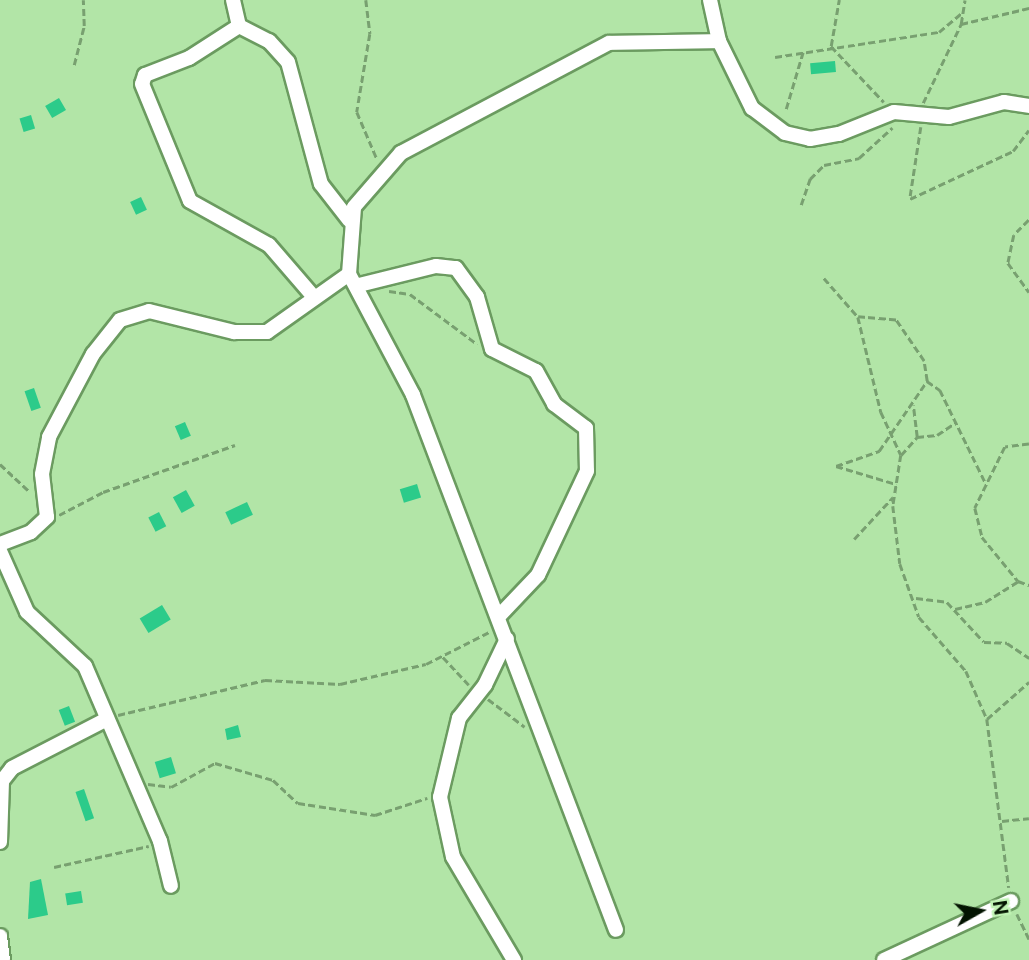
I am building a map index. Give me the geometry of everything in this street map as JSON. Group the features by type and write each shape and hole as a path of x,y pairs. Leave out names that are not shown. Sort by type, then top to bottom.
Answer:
{"street":[{"path":"233,0 239,26"},
{"path":"710,0 719,41 752,108 785,133 810,139 839,134 894,112 949,117 1004,102 1029,106"},
{"path":"239,26 269,41 288,62 321,184 349,219 360,280 413,395 502,618 507,639 616,930"},
{"path":"239,26 189,58 145,75 142,84 190,201 269,244 313,296"},
{"path":"349,219 381,169 609,43 719,41"},
{"path":"0,544 31,532 47,517 42,474 49,437 93,354 120,320 149,310 256,333 281,325 313,296 360,280 436,266 456,268 477,297 492,349 536,371 559,410 581,420 588,448 587,471 545,563 502,618"},
{"path":"0,551 27,612 85,666 160,841 171,886"},
{"path":"507,639 485,685 458,718 440,797 453,857 514,960"},
{"path":"0,842 2,781 12,768 107,719"},
{"path":"884,960 1011,901"},
{"path":"0,936 3,960"}],"path":[{"path":"74,65 84,26 83,0"},
{"path":"366,0 370,34 356,111 381,169"},
{"path":"831,46 839,0"},
{"path":"961,24 1029,8"},
{"path":"775,57 831,46 939,32 963,12"},
{"path":"801,205 810,178 824,165 859,158 894,127 894,112 831,46"},
{"path":"786,109 803,52"},
{"path":"1029,220 1014,235 1008,263 1029,292"},
{"path":"824,278 858,317 891,433 901,455 895,495 900,564 926,632 950,648 966,671 986,719 1011,901 1029,939"},
{"path":"360,280 410,294 452,330 492,349"},
{"path":"858,317 896,320 923,360 927,380 940,390 985,482"},
{"path":"897,484 836,466 879,451 927,380"},
{"path":"912,405 917,437"},
{"path":"901,455 917,437 937,435 956,422"},
{"path":"1029,444 1005,447 985,482 975,508 982,537 1018,581 1029,585"},
{"path":"0,464 13,471 47,517 235,445"},
{"path":"854,539 895,495"},
{"path":"915,598 955,608 985,602 1018,581"},
{"path":"955,608 984,642 1007,643 1029,658"},
{"path":"107,719 265,680 340,684 426,664 502,618"},
{"path":"986,719 1029,682"},
{"path":"134,781 171,787 215,763 273,780 298,803 375,815 440,797"},
{"path":"1002,821 1029,818"},
{"path":"54,867 160,841"}],"building":[{"path":"835,61 836,72 811,74 810,63"},
{"path":"59,98 66,110 52,118 45,106"},
{"path":"31,115 35,128 24,132 20,119"},
{"path":"141,197 147,210 136,215 130,202"},
{"path":"34,388 41,408 31,411 25,391"},
{"path":"185,422 191,436 181,440 175,426"},
{"path":"417,484 421,497 404,503 400,489"},
{"path":"186,490 195,506 182,513 173,497"},
{"path":"247,502 253,515 231,525 225,512"},
{"path":"159,512 166,526 156,532 148,517"},
{"path":"162,605 171,620 148,633 140,618"},
{"path":"69,706 75,722 65,726 59,710"},
{"path":"238,725 241,737 227,740 225,729"},
{"path":"171,757 176,773 160,778 155,762"},
{"path":"84,789 94,818 86,821 75,792"},
{"path":"41,879 48,915 28,919 30,882"},
{"path":"81,891 83,903 67,905 65,894"}]}
